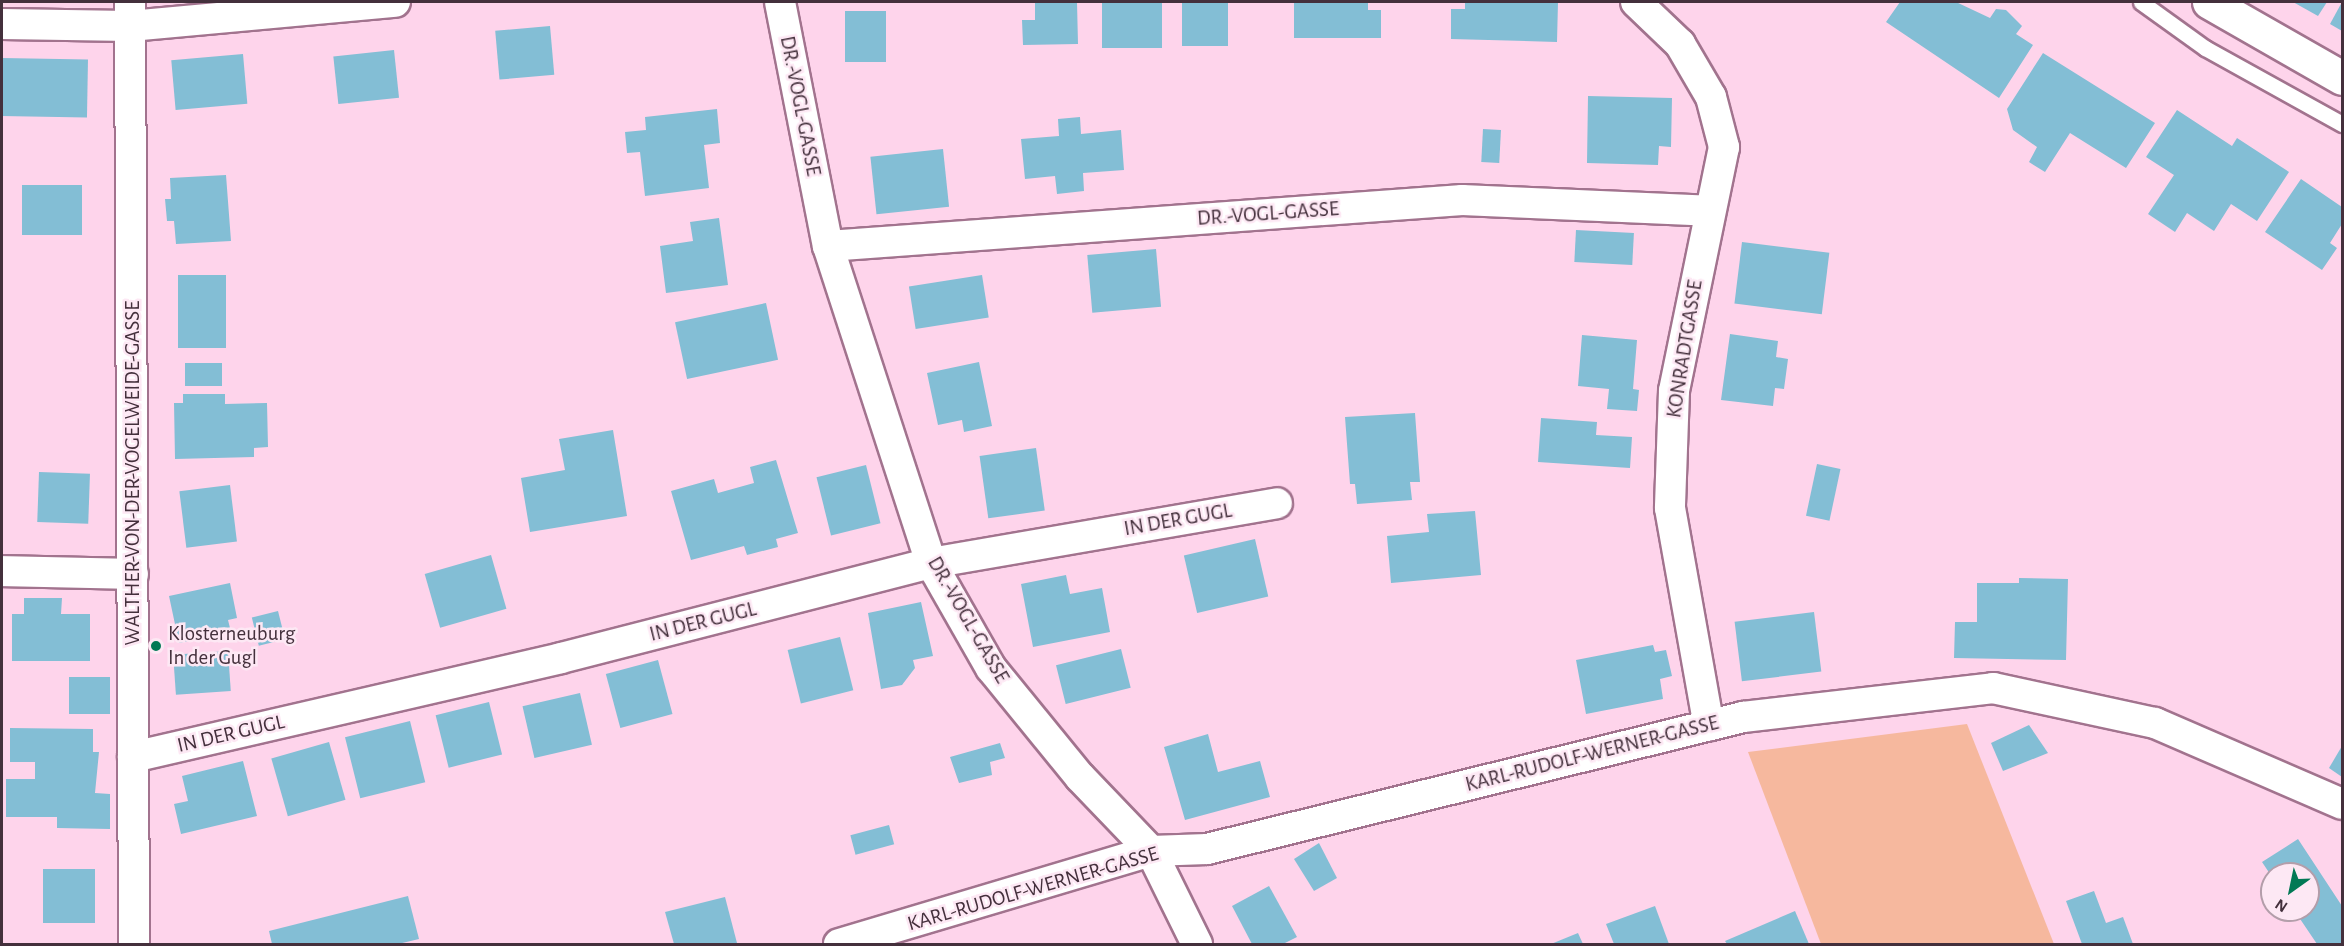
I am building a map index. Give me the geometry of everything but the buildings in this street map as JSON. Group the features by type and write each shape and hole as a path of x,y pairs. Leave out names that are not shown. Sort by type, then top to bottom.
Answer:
{"main road":[{"path":"2209,2 2343,78"}],"street":[{"path":"2,24 130,14 395,2"},
{"name":"DR.-VOGL-GASSE","path":"780,2 828,246 931,563 991,668 1080,777 1151,851 1197,945"},
{"name":"KONRADTGASSE","path":"1636,2 1680,44 1711,97 1724,147 1674,390 1670,508 1709,726"},
{"name":"WALTHER-VON-DER-VOGELWEIDE-GASSE","path":"130,14 134,945"},
{"name":"DR.-VOGL-GASSE","path":"828,246 1462,200 1709,211"},
{"name":"IN DER GUGL","path":"133,757 561,658 931,563 1277,503"},
{"path":"2,571 133,574"},
{"name":"KARL-RUDOLF-WERNER-GASSE","path":"839,945 1151,851 1207,849 1743,717 1993,688 2155,723 2343,804"}],"lane":[{"path":"2141,2 2205,48 2343,124"}],"shaded area":[{"path":"1967,724 2054,944 1821,944 1748,752"}],"place":[{"name":"Klosterneuburg In der Gugl","path":"156,646"}]}
